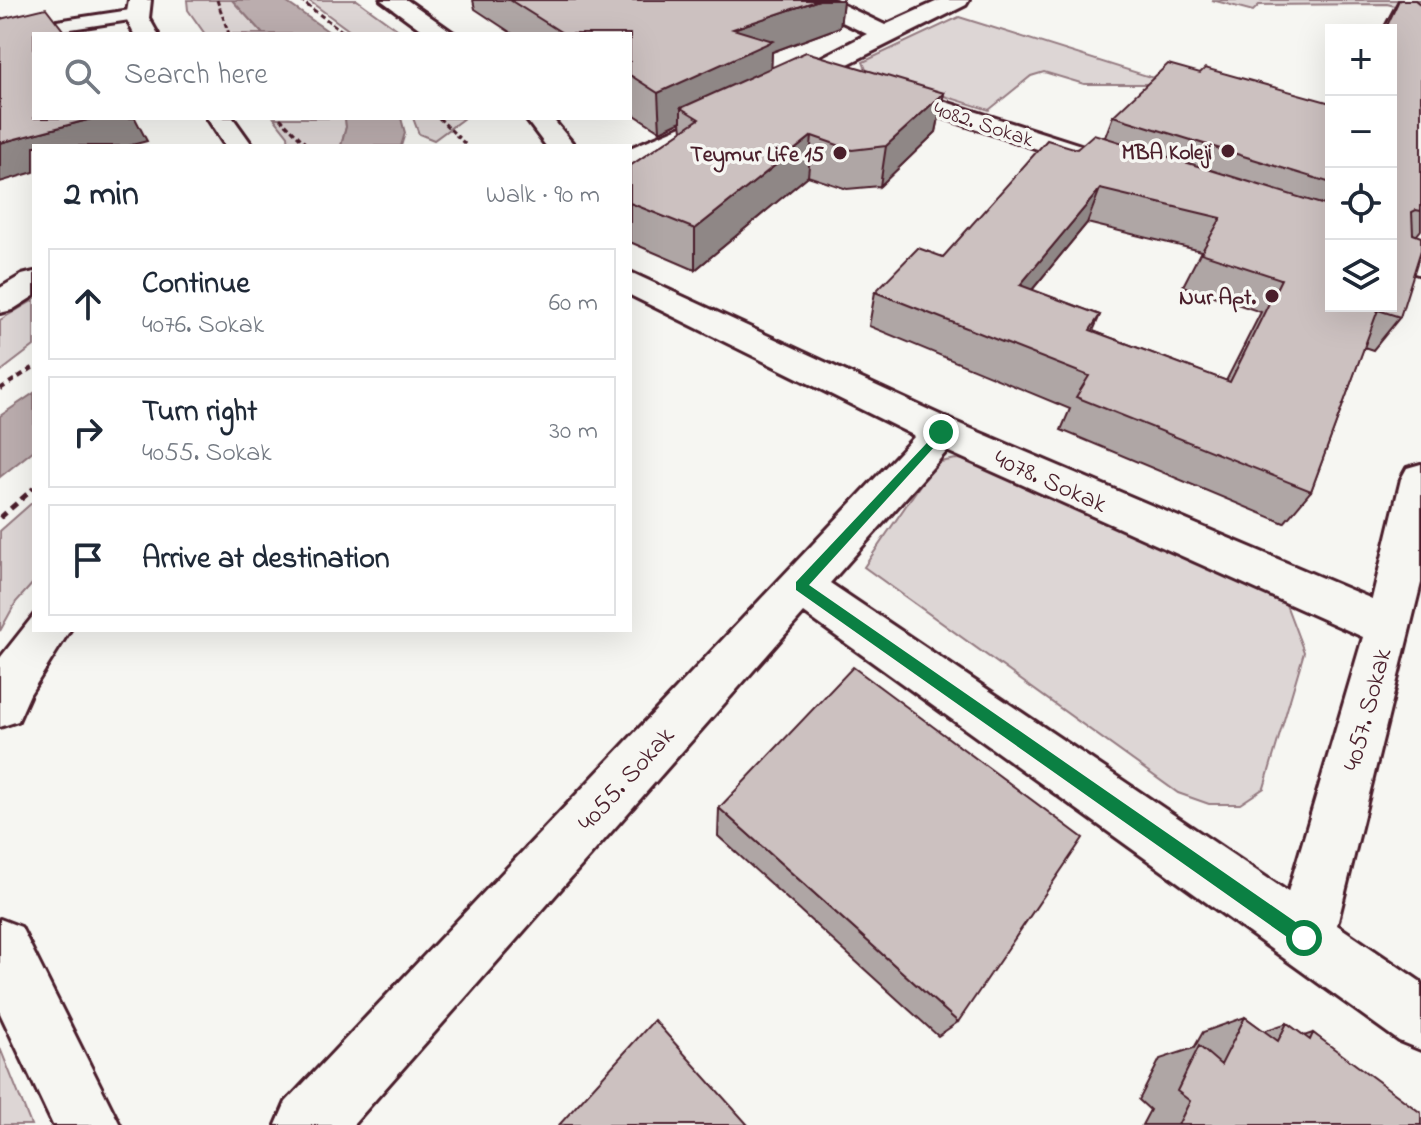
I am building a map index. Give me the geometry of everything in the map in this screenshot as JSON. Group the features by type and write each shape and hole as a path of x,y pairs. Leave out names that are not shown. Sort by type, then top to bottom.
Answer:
{"street":[{"path":"392,0 440,32"},
{"path":"815,0 885,34"},
{"path":"632,157 748,104 958,0"},
{"name":"4082. Sokak","path":"820,69 1121,167"},
{"path":"221,120 238,144"},
{"path":"540,120 559,144"},
{"path":"1397,258 1421,265"},
{"path":"0,303 32,283"},
{"name":"4078. Sokak","path":"632,283 941,432 1389,627"},
{"name":"4055. Sokak","path":"309,1125 941,432"},
{"name":"4057. Sokak","path":"1304,938 1389,627 1421,479"},
{"path":"800,586 1421,1019"},
{"path":"0,705 13,679 46,632"},
{"path":"0,948 87,1125"}],"lane":[{"path":"37,29 141,16"}],"path":[{"path":"217,0 228,32"},
{"path":"300,0 343,32"},
{"path":"282,120 304,144"},
{"path":"441,120 465,144"},
{"path":"0,389 32,368"},
{"path":"0,518 32,490"}],"shaded area":[{"path":"187,0 232,0 261,32 204,32 188,10"},
{"path":"232,0 283,0 329,32 261,32"},
{"path":"308,0 357,0 401,32 351,32"},
{"path":"1212,0 1421,0 1421,13 1387,4 1259,5 1253,11"},
{"path":"959,17 1160,80 1150,84 1084,84 1044,72 1031,76 989,110 867,72 863,62"},
{"path":"276,120 345,120 342,144 289,144 288,136"},
{"path":"345,120 402,120 405,133 402,144 342,144"},
{"path":"414,120 461,120 434,140 419,134"},
{"path":"32,301 32,348 0,372 0,320"},
{"path":"32,394 32,452 0,477 0,416"},
{"path":"956,459 980,461 1285,602 1304,652 1264,788 1240,804 1209,804 1178,793 864,567 935,463"},
{"path":"32,503 32,584 16,602 0,631 0,531"},
{"path":"0,1048 31,1125 0,1125"}],"building":[{"path":"510,0 819,0 733,29 773,41 658,93 632,76 632,32 561,32"},
{"path":"1399,0 1415,0 1421,5 1421,211 1412,212 1413,234 1421,237 1421,250 1400,317 1384,312 1397,312 1397,24 1388,24"},
{"path":"46,8 64,32 32,32 32,120 87,120 0,143 0,19"},
{"path":"806,52 944,93 886,146 852,150 812,136 695,229 632,204 632,165 699,119 681,108"},
{"path":"1168,64 1200,73 1205,68 1325,101 1325,181 1113,116"},
{"path":"1094,134 1325,205 1325,312 1377,312 1311,491 1076,397 1089,376 875,292 918,248 943,257 1047,140 1077,149","holes":["1100,189 1221,218 1201,253 1281,279 1230,382 1090,330 1100,315 1020,285"]},
{"path":"853,667 1083,838 958,1022 719,808"},
{"path":"1245,1017 1278,1041 1287,1023 1310,1040 1313,1033 1421,1113 1421,1125 1178,1125 1190,1101 1177,1091 1199,1046 1221,1065"},
{"path":"654,1020 748,1125 559,1125"}],"place":[{"name":"MBA Koleji","path":"1228,151"},
{"name":"Teymur Life 15","path":"840,153"},
{"name":"Nur Apt.","path":"1272,296"}],"route":[{"path":"941,432 800,586 1304,938"}]}
